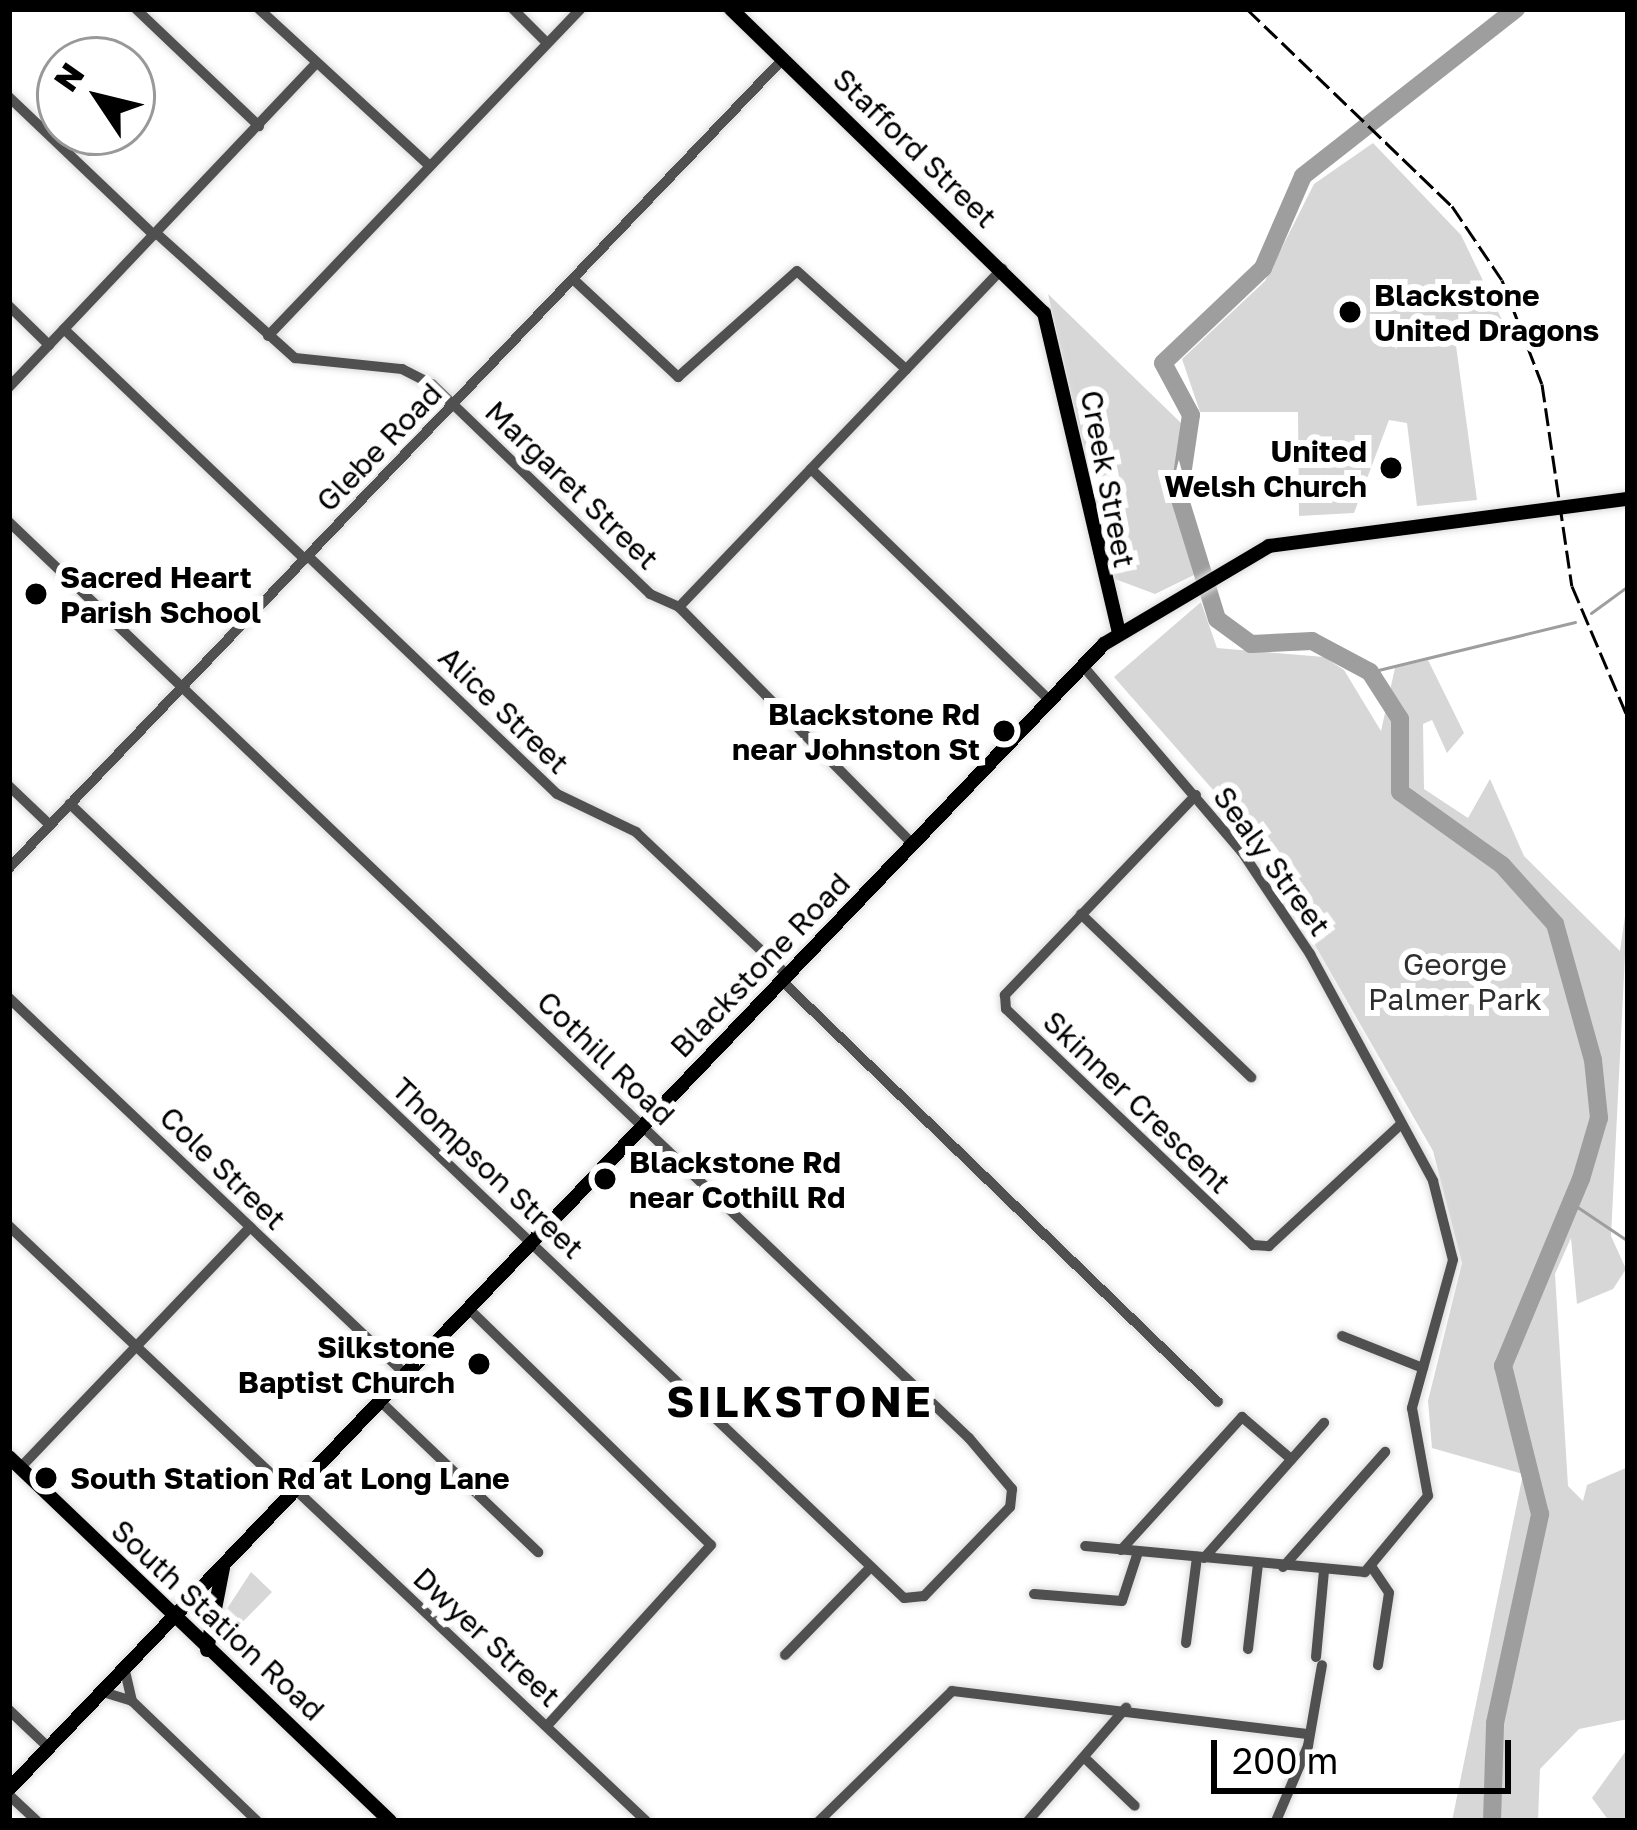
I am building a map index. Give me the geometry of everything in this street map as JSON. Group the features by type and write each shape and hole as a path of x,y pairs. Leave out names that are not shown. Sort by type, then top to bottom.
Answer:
{"main road":[{"name":"Stafford Street","path":"730,9 1002,269 1052,332"},
{"name":"Creek Street","path":"1052,332 1119,633"},
{"name":"Blackstone Road","path":"9,1792 1049,700 1119,633 1226,569 1307,536 1628,500"},
{"name":"Blackstone Road","path":"381,1400 442,1336"},
{"name":"South Station Road","path":"14,1462 390,1821"},
{"path":"207,1650 224,1568"}],"street":[{"path":"136,9 259,126"},
{"path":"260,9 430,166"},
{"path":"512,9 547,43"},
{"path":"268,336 580,9"},
{"name":"Glebe Road","path":"9,868 783,59"},
{"path":"9,387 316,64"},
{"name":"Margaret Street","path":"9,97 268,336 306,362 410,372 453,404 650,594 679,607 695,636 914,844"},
{"path":"679,607 1002,269"},
{"path":"573,278 678,377 797,271 906,369"},
{"path":"9,306 49,345"},
{"name":"Alice Street","path":"64,329 557,794 636,832 1218,1402"},
{"path":"811,469 1049,700"},
{"name":"Cothill Road","path":"9,522 643,1126 1012,1489 1010,1507 917,1600 870,1568"},
{"name":"Sealy Street","path":"1083,666 1196,795 1310,954 1440,1197 1453,1260 1412,1408 1428,1496 1371,1566"},
{"path":"9,786 50,825"},
{"name":"Skinner Crescent","path":"1196,795 1002,1003 1253,1245 1269,1246 1401,1124"},
{"name":"Thompson Street","path":"70,804 870,1568"},
{"path":"1082,914 1251,1077"},
{"name":"Cole Street","path":"9,998 404,1373"},
{"name":"Dwyer Street","path":"9,1226 646,1821"},
{"path":"14,1462 250,1227"},
{"path":"468,1308 711,1545 547,1726"},
{"path":"1342,1336 1423,1368"},
{"path":"381,1400 538,1552"},
{"path":"1121,1550 1242,1417 1291,1459"},
{"path":"1186,1643 1201,1558 1324,1424"},
{"path":"1283,1567 1384,1452"},
{"path":"1085,1546 1324,1571 1371,1566 1389,1593 1378,1665"},
{"path":"1034,1594 1122,1601 1138,1552"},
{"path":"1248,1649 1258,1564"},
{"path":"785,1655 870,1568"},
{"path":"1276,1821 1306,1734 1319,1661 1324,1571"},
{"path":"125,1671 132,1701"},
{"path":"103,1692 132,1701 257,1821"},
{"path":"819,1821 943,1693 1126,1708 1306,1734"},
{"path":"1028,1821 1087,1760 1126,1708"},
{"path":"9,1710 49,1748"},
{"path":"1087,1760 1135,1806"},
{"path":"9,1792 37,1821"}],"green space":[{"path":"1373,143 1461,235 1505,326 1455,338 1477,500 1417,506 1407,423 1389,420 1354,513 1299,516 1298,412 1200,412 1182,359 1265,281 1314,184"},
{"path":"1048,294 1181,423 1173,500 1196,574 1155,594 1115,579"},
{"name":"George Palmer Park","path":"1201,602 1217,648 1324,657 1344,670 1381,731 1395,668 1428,660 1464,733 1447,753 1432,720 1423,724 1424,789 1468,818 1490,779 1524,856 1620,951 1628,895 1611,1236 1626,1269 1613,1289 1577,1304 1571,1238 1555,1274 1568,1486 1583,1501 1587,1485 1628,1467 1628,1719 1579,1729 1540,1769 1538,1821 1452,1821 1523,1474 1432,1448 1428,1401 1462,1263 1433,1151 1250,832 1114,677"},
{"path":"251,1572 272,1592 225,1640 221,1618"},
{"path":"1628,1748 1628,1821 1609,1821 1592,1798"}],"waterway":[{"path":"1492,1821 1495,1723 1540,1514 1503,1366 1581,1179 1599,1118 1593,1060 1555,924 1502,865 1400,792 1400,719 1370,672 1312,641 1251,644 1217,619 1179,496 1191,415 1163,363 1263,268 1303,176 1516,9"},
{"path":"1591,613 1628,586"},
{"path":"1370,672 1575,622"},
{"path":"1567,1200 1628,1241"}],"railway":[{"path":"1247,9 1452,206 1502,280 1542,384 1572,586 1628,718"}],"place":[{"name":"Blackstone United Dragons","path":"1350,312"},
{"name":"United Welsh Church","path":"1391,468"},
{"name":"Sacred Heart Parish School","path":"36,594"},
{"name":"Blackstone Rd near Johnston St","path":"1004,731"},
{"name":"Blackstone Rd near Cothill Rd","path":"605,1179"},
{"name":"Silkstone Baptist Church","path":"479,1364"},
{"name":"South Station Rd at Long Lane","path":"46,1478"}],"district":[{"name":"SILKSTONE","path":"800,1401"}]}
